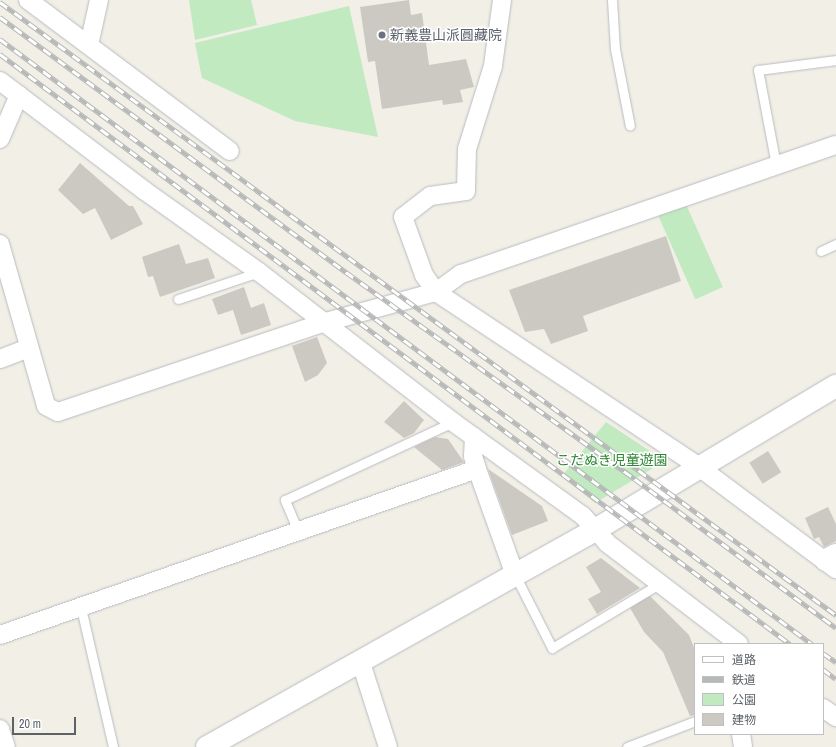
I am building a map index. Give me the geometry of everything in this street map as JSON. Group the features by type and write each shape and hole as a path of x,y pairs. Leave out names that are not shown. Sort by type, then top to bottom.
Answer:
{"street":[{"path":"28,0 230,151"},
{"path":"89,45 99,0"},
{"path":"502,0 492,66 467,149 466,191 430,196 403,217 424,275 436,292 698,467 832,562"},
{"path":"0,80 144,191 260,272 453,422 582,516 607,543 722,637 737,643"},
{"path":"0,139 19,95"},
{"path":"0,245 28,338 28,348 46,406 58,412 326,322 436,292 461,274 836,144"},
{"path":"0,359 28,348"},
{"path":"207,747 595,530 698,467 836,386"},
{"path":"474,437 473,456 515,575"},
{"path":"0,635 81,608 477,468"},
{"path":"361,662 388,747"},
{"path":"824,709 836,717"},
{"path":"0,729 6,747"},
{"path":"741,735 744,747"}],"lane":[{"path":"612,0 615,49 630,126"},
{"path":"776,165 758,70 836,60"},
{"path":"821,251 836,244"},
{"path":"178,299 260,272"},
{"path":"298,532 285,500 453,422"},
{"path":"515,575 552,648 659,584"},
{"path":"81,608 113,747"},
{"path":"627,747 694,721"}],"green space":[{"path":"189,0 251,0 257,25 195,40"},
{"path":"349,6 378,137 295,121 202,78 195,43"},
{"path":"685,202 723,287 695,299 658,214"},
{"name":"こだぬき児童遊園","path":"606,422 665,461 595,503 562,476"}],"building":[{"path":"409,0 411,15 422,13 429,65 466,59 474,87 460,90 463,102 443,105 442,100 382,109 375,61 368,62 360,7"},
{"path":"80,163 129,206 133,206 143,224 111,240 95,208 83,214 58,190"},
{"path":"666,236 681,281 583,316 588,331 551,344 544,329 525,332 509,290"},
{"path":"179,244 186,264 208,258 215,278 160,297 153,276 148,277 142,257"},
{"path":"244,287 251,308 264,303 271,325 241,335 233,310 218,315 212,299"},
{"path":"317,337 327,363 318,375 305,382 292,346"},
{"path":"404,401 424,420 414,433 404,438 384,422"},
{"path":"435,437 448,439 464,462 442,470 414,447"},
{"path":"768,451 781,472 763,484 749,463"},
{"path":"488,469 542,506 548,521 512,535"},
{"path":"828,507 836,524 836,541 824,547 819,537 814,539 805,518"},
{"path":"601,558 640,588 597,614 588,599 601,592 586,567"},
{"path":"650,596 689,635 694,648 694,715 690,716 663,652 644,632 630,608"}],"railway":[{"path":"0,2 836,615"},
{"path":"0,17 346,272 635,479 836,628"},
{"path":"0,39 811,643"},
{"path":"0,54 789,643"},
{"path":"824,654 836,662"},
{"path":"824,670 836,679"}],"place":[{"name":"新義豊山派圓藏院","path":"382,35"}]}
